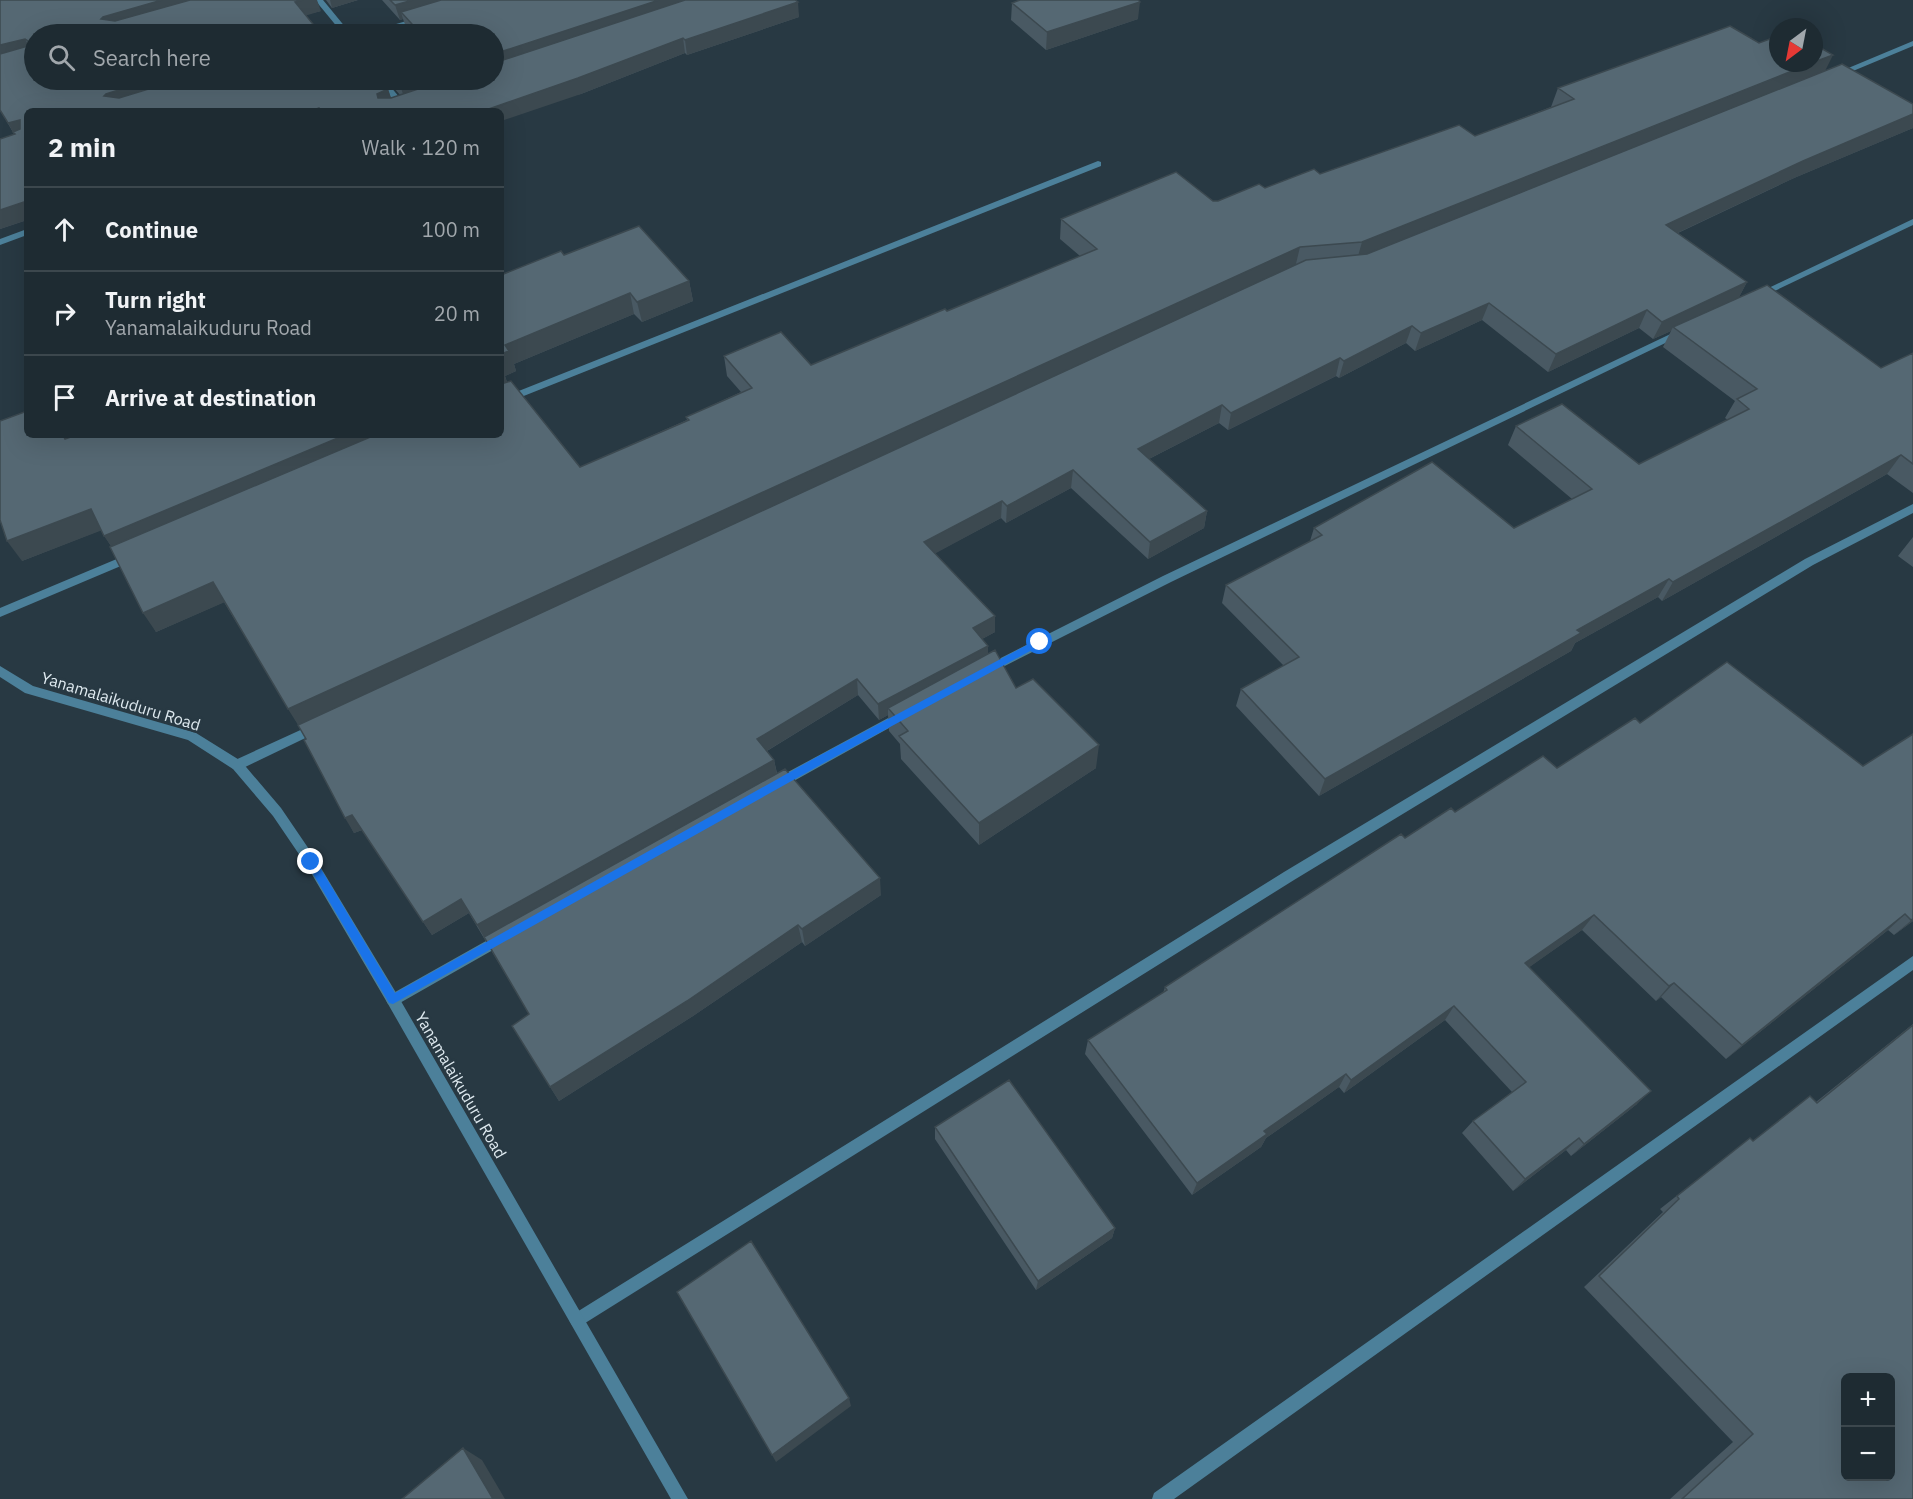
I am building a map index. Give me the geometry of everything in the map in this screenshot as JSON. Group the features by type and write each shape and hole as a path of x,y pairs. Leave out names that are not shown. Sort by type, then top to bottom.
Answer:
{"street":[{"path":"319,0 339,24"},
{"path":"402,24 431,16"},
{"path":"1824,79 1913,43"},
{"path":"387,90 398,107 413,102"},
{"path":"504,401 1098,164"},
{"path":"1743,303 1913,222"},
{"path":"0,242 24,233"},
{"path":"976,676 1177,574 1689,328"},
{"path":"577,1320 1289,876 1809,562 1913,508"},
{"path":"0,613 140,553"},
{"name":"Yanamalaikuduru Road","path":"0,671 29,690 192,736 237,765 277,812 311,862 393,999 680,1499"},
{"path":"766,790 913,710"},
{"path":"237,765 324,724"},
{"path":"393,999 518,930"},
{"path":"1160,1499 1913,962"}],"building":[{"path":"0,0 162,0 101,19 115,21 190,0 303,0 295,2 313,24 24,24 24,39 0,45"},
{"path":"390,0 413,0 395,5"},
{"path":"441,0 659,0 504,51 504,24 412,24 401,12"},
{"path":"685,0 795,0 798,2 685,40 683,38 492,108 24,108 24,202 0,210 0,139 15,134 13,132 20,129 20,120 8,123 0,110 0,54 24,47 24,90 119,90 104,96 119,98 145,90 386,90 377,94 378,98 391,98 415,90 504,90 504,60"},
{"path":"1020,0 1138,0 1140,2 1047,32 1012,3"},
{"path":"1730,26 1759,43 1769,39 1769,72 1789,72 1362,242 1300,247 288,709 213,582 143,613 110,547 368,438 504,438 504,383 511,381 580,467 689,420 686,417 752,388 724,356 781,332 811,365 945,309 947,311 1097,249 1061,219 1176,172 1213,201 1218,201 1259,184 1265,188 1314,169 1320,174 1459,125 1475,136 1574,99 1558,88"},
{"path":"1823,49 1833,55 1823,59"},
{"path":"1842,64 1913,104 1913,114 1803,161 1666,225 1747,282 1662,322 1647,310 1556,354 1489,303 1421,333 1412,326 1344,361 1340,358 1231,413 1222,405 1138,449 1207,511 1150,542 1073,470 1007,506 1002,501 924,542 995,616 973,628 988,646 878,704 857,679 757,739 774,760 477,925 461,899 423,922 352,815 345,818 304,740 306,739 298,725 1306,260 1367,254"},
{"path":"639,226 689,281 637,302 630,293 505,345 509,351 504,353 504,274 561,251 564,255"},
{"path":"1767,285 1881,368 1913,353 1913,464 1901,455 1673,582 1669,579 1577,630 1581,633 1325,779 1241,689 1299,657 1226,585 1322,535 1314,528 1432,462 1514,528 1592,489 1516,426 1562,404 1639,464 1749,409 1737,399 1757,389 1673,327"},
{"path":"24,412 24,438 338,438 104,536 91,509 7,541 0,520 0,421"},
{"path":"995,650 1016,688 1033,679 1099,745 979,823 899,736 908,731 888,708"},
{"path":"1727,662 1863,766 1913,734 1913,919 1911,920 1905,914 1742,1045 1674,983 1669,986 1594,915 1525,963 1651,1091 1584,1144 1579,1138 1525,1179 1473,1121 1526,1082 1454,1006 1351,1080 1346,1074 1264,1131 1267,1134 1197,1183 1088,1040 1167,990 1165,987 1401,834 1405,838 1451,808 1455,812 1543,756 1557,768 1635,718 1640,723"},
{"path":"785,769 880,878 802,929 798,925 687,1001 550,1087 512,1026 529,1014 484,937"},
{"path":"1913,1025 1913,1499 1682,1499 1753,1434 1599,1276 1679,1199 1677,1196 1750,1138 1753,1141 1810,1096 1817,1103"},
{"path":"1009,1080 1115,1228 1038,1281 935,1127"},
{"path":"751,1241 849,1398 772,1455 677,1292"},
{"path":"463,1448 493,1499 402,1499"}],"route":[{"path":"311,862 393,999 818,761 1040,642"}]}
